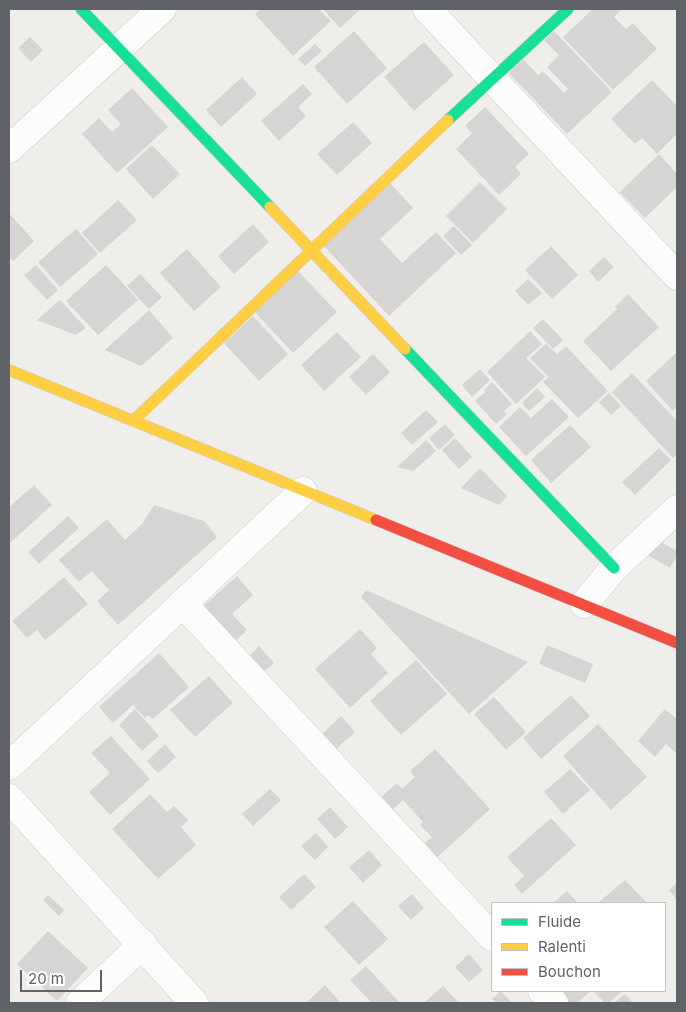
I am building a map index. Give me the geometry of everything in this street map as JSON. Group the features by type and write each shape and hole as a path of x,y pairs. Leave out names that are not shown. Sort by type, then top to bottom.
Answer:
{"street":[{"path":"81,9 118,50 614,568"},
{"path":"9,150 162,9"},
{"path":"427,9 677,276"},
{"path":"133,421 311,250 568,9"},
{"path":"9,370 677,643"},
{"path":"9,766 303,491"},
{"path":"584,604 614,568 677,509"},
{"path":"183,604 491,936"},
{"path":"9,798 143,944 194,1003"},
{"path":"80,1003 143,944"},
{"path":"543,992 554,1003"}],"building":[{"path":"260,9 319,9 331,21 293,56 255,14"},
{"path":"323,9 361,9 340,28"},
{"path":"593,9 620,9 614,17 626,29 633,23 657,49 613,90 563,37"},
{"path":"354,31 387,68 347,104 314,67"},
{"path":"554,31 612,92 567,134 509,73 523,59 538,75 543,71 564,93 568,89 547,67 559,55 544,40"},
{"path":"30,37 43,50 31,62 18,48"},
{"path":"424,42 454,75 414,111 384,77"},
{"path":"315,44 322,51 305,66 298,59"},
{"path":"242,77 257,94 221,127 206,110"},
{"path":"652,80 677,106 677,134 657,154 642,138 635,144 611,119"},
{"path":"303,84 312,94 298,107 306,116 279,141 261,121"},
{"path":"132,88 168,127 117,173 82,134 99,118 112,132 121,124 108,110"},
{"path":"485,107 529,154 515,167 521,174 499,195 456,149 472,133 465,126"},
{"path":"353,122 372,143 337,175 317,154"},
{"path":"152,145 180,174 153,199 126,169"},
{"path":"659,154 677,174 677,187 645,218 620,192"},
{"path":"480,182 507,209 473,243 446,216"},
{"path":"390,183 413,208 380,239 402,263 436,232 456,253 389,316 323,245"},
{"path":"118,200 137,220 100,253 82,233"},
{"path":"9,213 34,241 13,261 9,257"},
{"path":"253,224 269,242 234,274 218,256"},
{"path":"454,226 472,245 461,255 443,236"},
{"path":"76,229 98,254 60,287 38,262"},
{"path":"551,246 578,275 552,299 525,270"},
{"path":"187,249 221,287 194,311 160,273"},
{"path":"604,257 614,267 598,282 589,271"},
{"path":"36,265 58,290 47,300 24,275"},
{"path":"106,265 138,300 98,335 66,301"},
{"path":"298,271 337,312 293,353 254,311"},
{"path":"140,274 162,297 149,309 127,286"},
{"path":"528,279 542,293 528,305 515,291"},
{"path":"628,294 659,327 611,371 583,341 617,309 615,307"},
{"path":"60,300 86,328 76,335 37,320"},
{"path":"149,310 173,338 141,366 105,350"},
{"path":"253,316 288,354 259,381 224,343"},
{"path":"543,319 563,340 553,349 533,328"},
{"path":"530,331 542,344 526,358 545,377 516,404 487,372"},
{"path":"337,332 361,357 324,391 301,365"},
{"path":"546,344 557,354 566,346 608,391 578,418 543,382 549,377 530,358"},
{"path":"677,352 677,407 673,411 646,381"},
{"path":"373,354 390,372 366,395 349,377"},
{"path":"480,369 490,380 472,397 462,385"},
{"path":"632,373 677,421 677,454 673,458 612,392"},
{"path":"492,382 512,404 504,411 507,414 496,424 475,401"},
{"path":"537,388 545,397 529,411 522,403"},
{"path":"609,393 621,406 611,415 599,402"},
{"path":"552,399 569,417 526,456 499,427 520,407 531,418"},
{"path":"426,410 438,422 412,445 401,433"},
{"path":"445,424 455,435 439,450 429,438"},
{"path":"570,425 591,447 551,483 531,460"},
{"path":"455,438 472,457 459,469 442,450"},
{"path":"426,440 436,451 413,471 397,467"},
{"path":"659,448 671,460 635,495 622,482"},
{"path":"480,468 507,496 499,505 461,488"},
{"path":"34,485 52,505 9,544 9,507"},
{"path":"154,505 204,521 217,537 118,625 97,601 109,590 92,571 79,582 59,560 107,519 125,540 142,524"},
{"path":"68,516 79,528 39,564 28,552"},
{"path":"652,537 677,551 677,556 670,568 639,550"},
{"path":"237,576 253,595 232,614 247,630 233,643 201,608"},
{"path":"64,577 88,604 45,640 37,630 27,638 12,621"},
{"path":"366,590 528,662 469,714 361,597"},
{"path":"360,629 377,648 371,654 388,673 350,708 315,669"},
{"path":"547,645 593,664 585,683 539,664"},
{"path":"259,646 274,663 261,674 247,658"},
{"path":"159,653 189,687 153,719 148,715 145,718 133,705 113,723 99,707"},
{"path":"416,660 447,694 401,735 370,701"},
{"path":"209,676 233,703 195,737 170,710"},
{"path":"571,695 590,716 541,759 523,738"},
{"path":"494,697 526,732 506,750 474,714"},
{"path":"135,709 159,736 142,751 119,725"},
{"path":"665,709 677,719 677,754 666,744 655,757 638,741"},
{"path":"341,716 355,732 334,751 320,736"},
{"path":"598,724 647,777 611,810 563,756"},
{"path":"111,736 150,779 110,815 89,792 110,773 91,753"},
{"path":"165,744 176,757 158,773 147,761"},
{"path":"435,749 490,809 432,862 419,848 432,837 420,825 423,822 403,800 388,814 377,801 397,783 402,789 415,777 410,771"},
{"path":"570,769 590,790 563,814 544,792"},
{"path":"270,789 281,800 253,826 242,814"},
{"path":"150,794 167,812 174,806 188,820 181,827 196,845 158,879 112,829"},
{"path":"330,807 348,827 335,839 317,819"},
{"path":"551,818 576,845 522,894 514,885 524,876 507,857"},
{"path":"316,833 328,847 315,860 301,846"},
{"path":"369,850 382,865 363,883 349,867"},
{"path":"304,874 316,887 291,910 279,897"},
{"path":"625,880 646,902 599,902"},
{"path":"677,882 677,900 669,890"},
{"path":"567,891 577,902 554,902"},
{"path":"412,894 424,908 411,920 398,906"},
{"path":"48,895 64,910 59,916 43,900"},
{"path":"353,901 388,939 359,965 324,927"},
{"path":"48,931 88,968 57,1001 17,964"},
{"path":"469,954 483,970 469,982 455,967"},
{"path":"366,966 400,1003 372,1003 350,980"},
{"path":"325,985 341,1003 306,1003"},
{"path":"443,986 459,1003 424,1003"},
{"path":"502,992 512,1003 496,1003 492,999"},
{"path":"559,992 590,992 577,1003 569,1003"},
{"path":"594,992 621,992 609,1003 605,1003"},
{"path":"625,994 633,1003 614,1003"}],"traffic: fast":[{"path":"81,9 270,207"},
{"path":"448,120 568,9"},
{"path":"405,349 614,568"}],"traffic: slow":[{"path":"133,421 448,120"},
{"path":"270,207 405,349"},
{"path":"9,370 376,520"}],"traffic: jam":[{"path":"376,520 677,643"}]}
